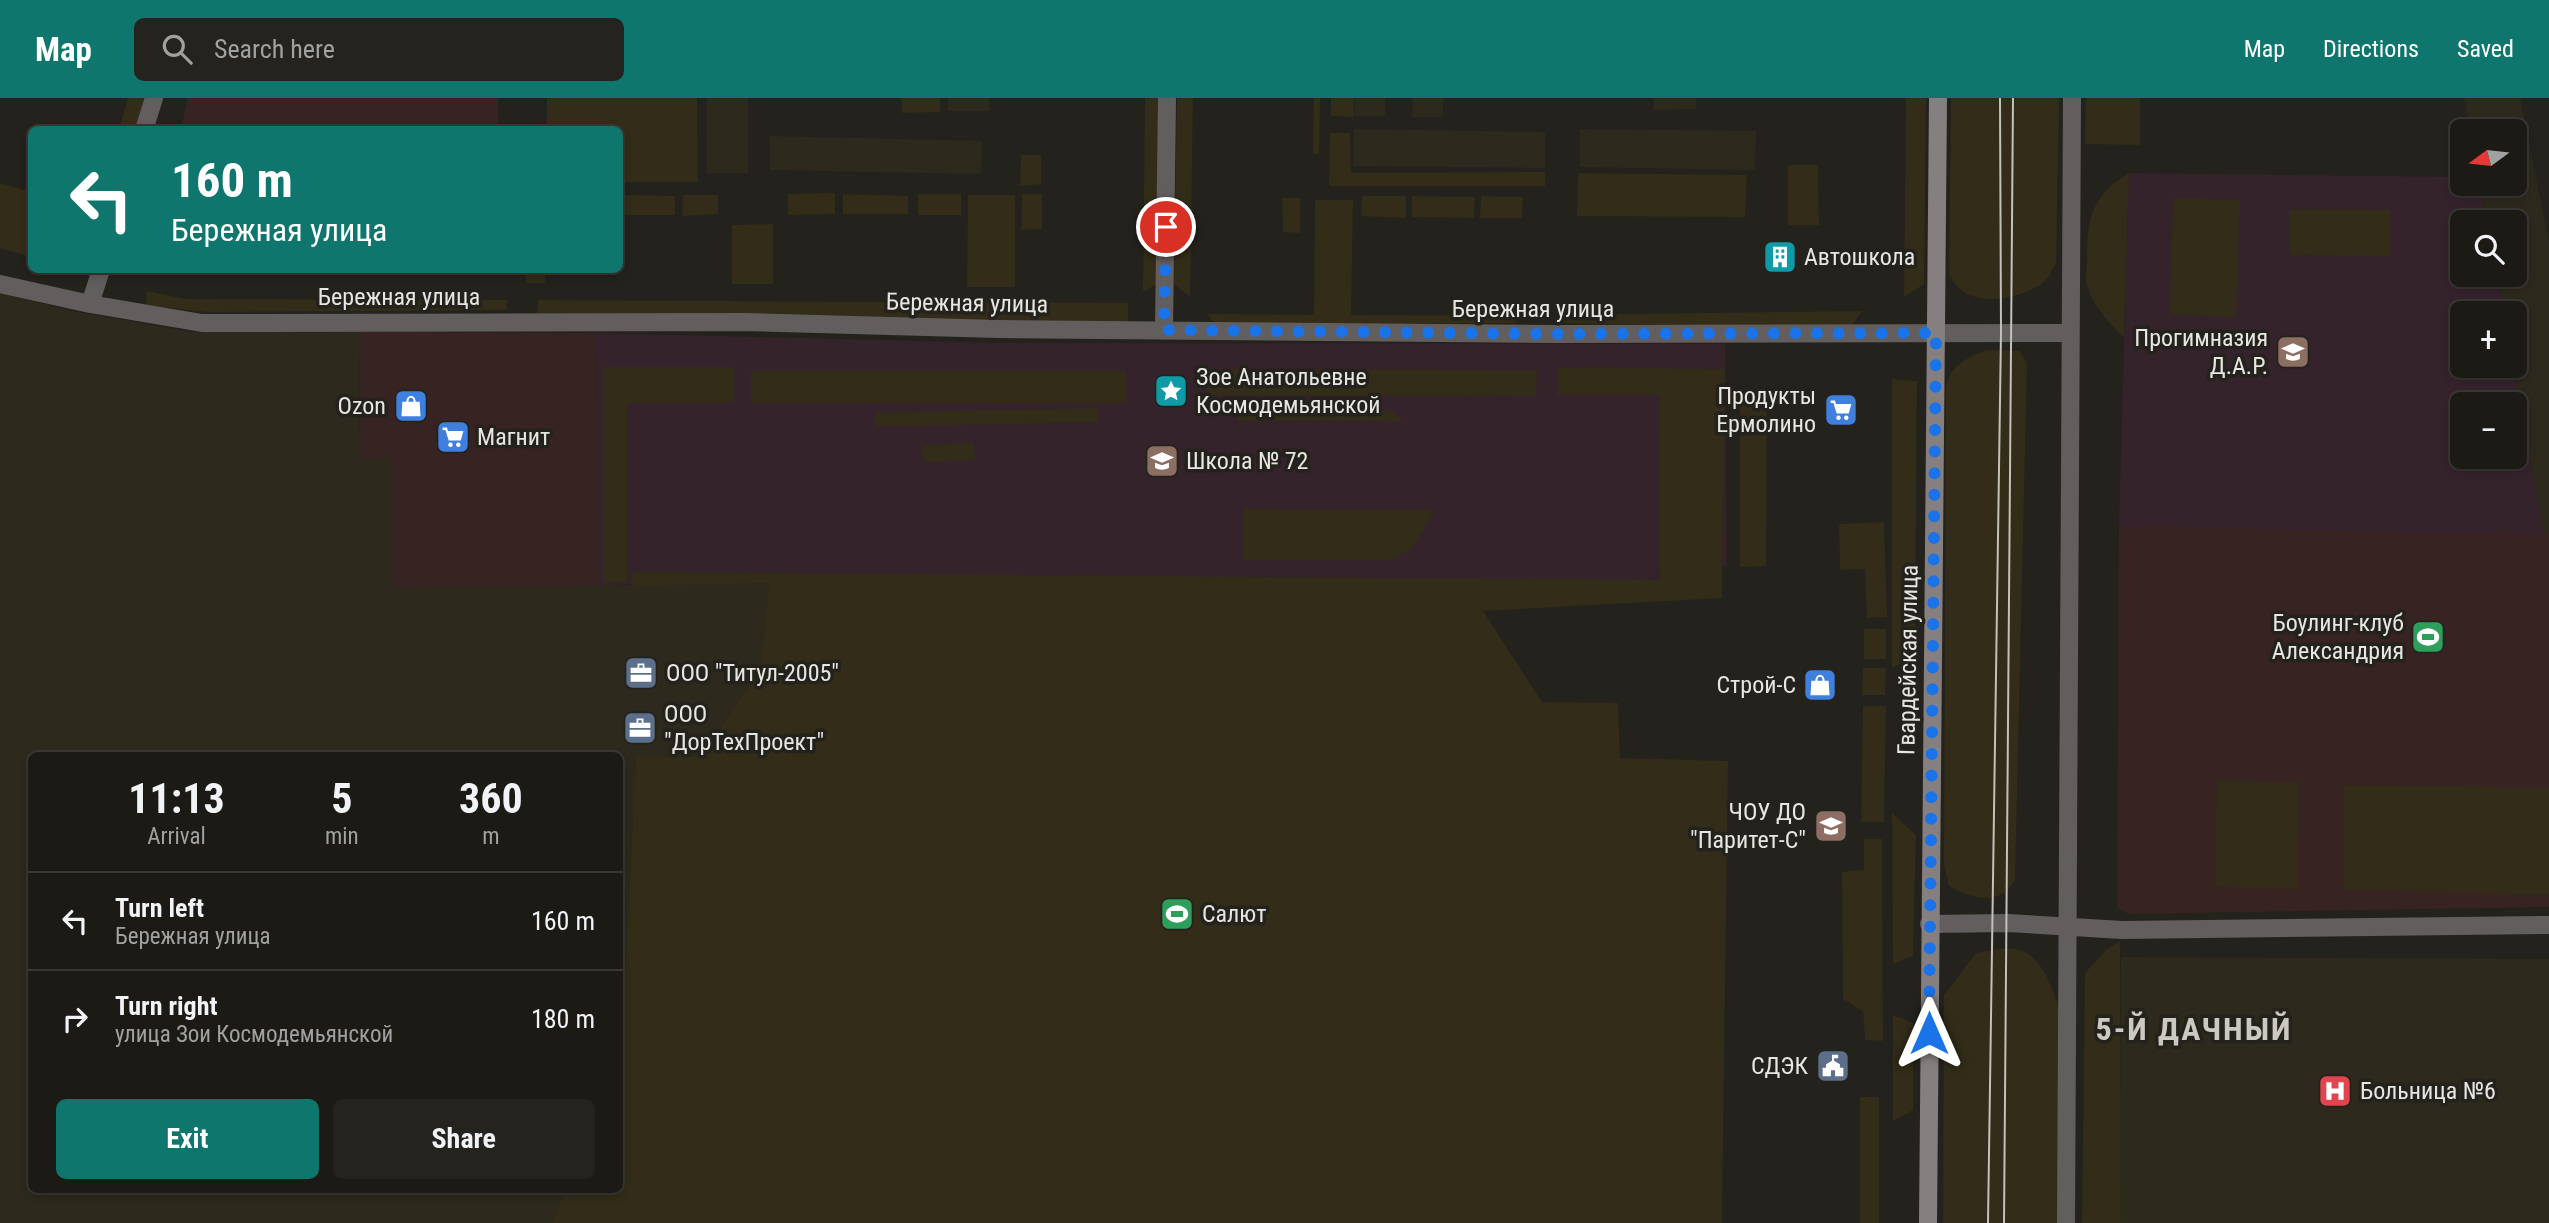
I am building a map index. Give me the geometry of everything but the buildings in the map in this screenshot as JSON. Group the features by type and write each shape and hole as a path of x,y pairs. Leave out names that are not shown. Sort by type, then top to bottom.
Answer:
{"street":[{"path":"145,126 154,98"},
{"path":"1164,330 1167,98"},
{"name":"Гвардейская улица","path":"1928,1223 1938,98"},
{"path":"2066,1223 2068,333 2072,98"},
{"path":"90,304 100,273"},
{"name":"Бережная улица","path":"0,285 202,323 746,321 1164,330 1538,334 2068,333"},
{"path":"1929,924 2066,926 2122,930 2549,925"}],"shaded area":[{"path":"128,98 147,98 139,126 120,126"},
{"path":"188,98 498,98 498,126 182,126"},
{"path":"547,98 697,98 698,182 623,182 623,126 547,126"},
{"path":"707,98 748,98 748,173 707,173"},
{"path":"901,98 940,98 940,112 902,113"},
{"path":"948,98 989,98 989,111 948,111"},
{"path":"1145,98 1159,98 1158,283 1143,292"},
{"path":"1177,98 1193,98 1190,297 1174,284"},
{"path":"1314,98 1320,98 1319,154 1313,154"},
{"path":"1331,98 1354,98 1354,117 1331,116"},
{"path":"1355,98 1385,98 1385,116 1355,116"},
{"path":"1413,98 1443,98 1443,117 1412,117"},
{"path":"1654,98 1696,98 1696,109 1654,110"},
{"path":"1906,98 1926,98 1924,284 1904,297"},
{"path":"1951,98 2059,98 2056,264 2042,283 2029,291 2003,298 1977,297 1956,285 1949,274"},
{"path":"2086,98 2140,98 2140,145 2085,144"},
{"path":"2464,98 2520,98 2524,119 2468,119"},
{"path":"1354,129 1545,132 1545,168 1353,166"},
{"path":"1580,129 1756,131 1755,170 1580,167"},
{"path":"1330,133 1350,133 1351,173 1545,172 1545,186 1329,186"},
{"path":"2527,133 2549,242 2549,533 2544,534 2527,442 2527,392 2518,392 2515,378 2527,378 2527,301 2502,301 2499,287 2527,287 2527,210 2485,210 2482,196 2527,196"},
{"path":"770,136 982,141 981,174 770,170"},
{"path":"1021,155 1041,155 1041,184 1020,186"},
{"path":"1788,165 1818,165 1819,225 1788,225"},
{"path":"1578,173 1747,175 1745,217 1577,216"},
{"name":"Прогимназия Д.А.Р.","path":"2129,173 2450,177 2450,196 2482,196 2485,210 2450,210 2450,287 2499,287 2502,301 2450,301 2450,378 2515,378 2518,392 2450,392 2450,469 2527,469 2527,442 2544,534 2119,526"},
{"path":"2129,173 2124,338 2098,308 2087,286 2086,276 2088,231 2094,208 2107,190"},
{"path":"0,183 28,191 28,256 0,248"},
{"path":"835,193 835,214 788,215 788,194"},
{"path":"843,194 908,196 908,214 843,214"},
{"path":"918,194 961,194 961,215 918,215"},
{"path":"1022,194 1042,194 1042,229 1021,230"},
{"path":"623,195 675,196 675,215 623,215"},
{"path":"683,195 718,195 718,214 682,216"},
{"path":"968,195 1015,195 1015,287 967,287"},
{"path":"1362,196 1406,196 1406,218 1361,216"},
{"path":"1412,196 1475,197 1474,218 1412,217"},
{"path":"1481,196 1523,197 1522,218 1480,218"},
{"path":"1282,198 1300,198 1300,233 1283,232"},
{"path":"2173,198 2240,200 2236,317 2170,315"},
{"path":"1315,200 1353,200 1351,315 1524,316 1514,323 1216,325 1207,314 1314,315"},
{"path":"2289,209 2390,210 2390,256 2289,255"},
{"path":"773,224 773,284 732,284 732,225"},
{"path":"525,273 545,273 545,283 526,283"},
{"path":"147,291 185,299 508,300 506,310 206,312 146,305"},
{"path":"0,293 72,311 192,332 359,332 360,459 392,457 392,588 628,585 770,577 761,666 701,757 636,757 623,1012 623,752 28,752 28,1193 565,1193 551,1223 0,1223"},
{"path":"538,300 1128,303 1128,325 537,314"},
{"path":"1862,311 1851,327 1564,323 1560,315"},
{"path":"359,332 596,333 599,586 392,588 392,457 360,459"},
{"name":"Школа № 72","path":"596,333 999,343 1725,344 1727,566 1689,569 1670,601 1478,602 770,577 599,586"},
{"path":"1987,350 2020,351 2027,365 2015,880 2002,894 1985,898 1949,886 1944,864 1946,385 1957,366"},
{"path":"603,367 734,367 734,403 627,403 627,582 603,583"},
{"name":"Салют","path":"1557,367 1725,369 1722,598 1483,611 1542,702 1618,703 1620,758 1728,761 1722,1223 551,1223 565,1193 623,1193 623,1012 636,757 701,757 761,666 769,583 633,586 631,572 1660,580 1659,395 1557,395"},
{"path":"1206,369 1537,370 1536,396 1207,395"},
{"path":"751,371 1126,371 1126,403 751,403"},
{"path":"1892,379 1917,381 1915,655 1892,668"},
{"path":"1740,402 1767,402 1766,566 1740,567"},
{"path":"1236,407 1392,411 1404,421 1237,421"},
{"path":"1098,408 1098,422 875,427 875,413"},
{"path":"974,443 975,460 923,462 922,445"},
{"path":"1244,509 1435,510 1413,548 1391,560 1244,560"},
{"path":"1884,522 1887,617 1867,618 1865,569 1840,570 1839,524"},
{"path":"2119,526 2549,533 2549,907 2128,914 2117,907"},
{"path":"1864,629 1886,629 1886,659 1864,659"},
{"path":"1863,668 1886,668 1885,695 1862,695"},
{"path":"1863,706 1886,706 1884,822 1861,822"},
{"path":"2217,780 2299,782 2297,889 2215,887"},
{"path":"2344,785 2549,788 2549,894 2343,890"},
{"path":"1892,813 1916,835 1913,956 1893,964"},
{"path":"1864,839 1882,839 1883,1041 1865,1040 1863,1011 1843,999 1842,872 1864,870"},
{"path":"2120,941 2121,1223 2082,1223 2085,973 2106,950"},
{"path":"1999,949 2020,950 2036,960 2046,975 2059,1007 2057,1223 1943,1223 1944,995 1976,953"},
{"name":"Больница №6","path":"2121,957 2549,959 2549,1223 2121,1223"},
{"path":"1893,1015 1913,1023 1913,1110 1893,1121"},
{"path":"1860,1097 1879,1097 1879,1223 1860,1223"}],"tram line":[{"path":"1988,1223 2001,332 2000,98"},
{"path":"2004,1223 2013,98"}],"place":[{"name":"Автошкола","path":"1780,257"},
{"name":"Прогимназия Д.А.Р.","path":"2293,352"},
{"name":"Зое Анатольевне Космодемьянской","path":"1171,391"},
{"name":"Ozon","path":"411,406"},
{"name":"Продукты Ермолино","path":"1841,410"},
{"name":"Магнит","path":"453,437"},
{"name":"Школа № 72","path":"1162,461"},
{"name":"Боулинг-клуб Александрия","path":"2428,637"},
{"name":"ООО \"Титул-2005\"","path":"641,673"},
{"name":"Строй-С","path":"1820,685"},
{"name":"ООО \"ДорТехПроект\"","path":"640,728"},
{"name":"ЧОУ ДО \"Паритет-С\"","path":"1831,826"},
{"name":"Салют","path":"1177,914"},
{"name":"СДЭК","path":"1833,1066"},
{"name":"Больница №6","path":"2335,1091"}],"district":[{"name":"5-Й ДАЧНЫЙ","path":"2194,1029"}],"route":[{"path":"1166,227 1164,330 1552,334 1936,333 1929,1033"}]}
